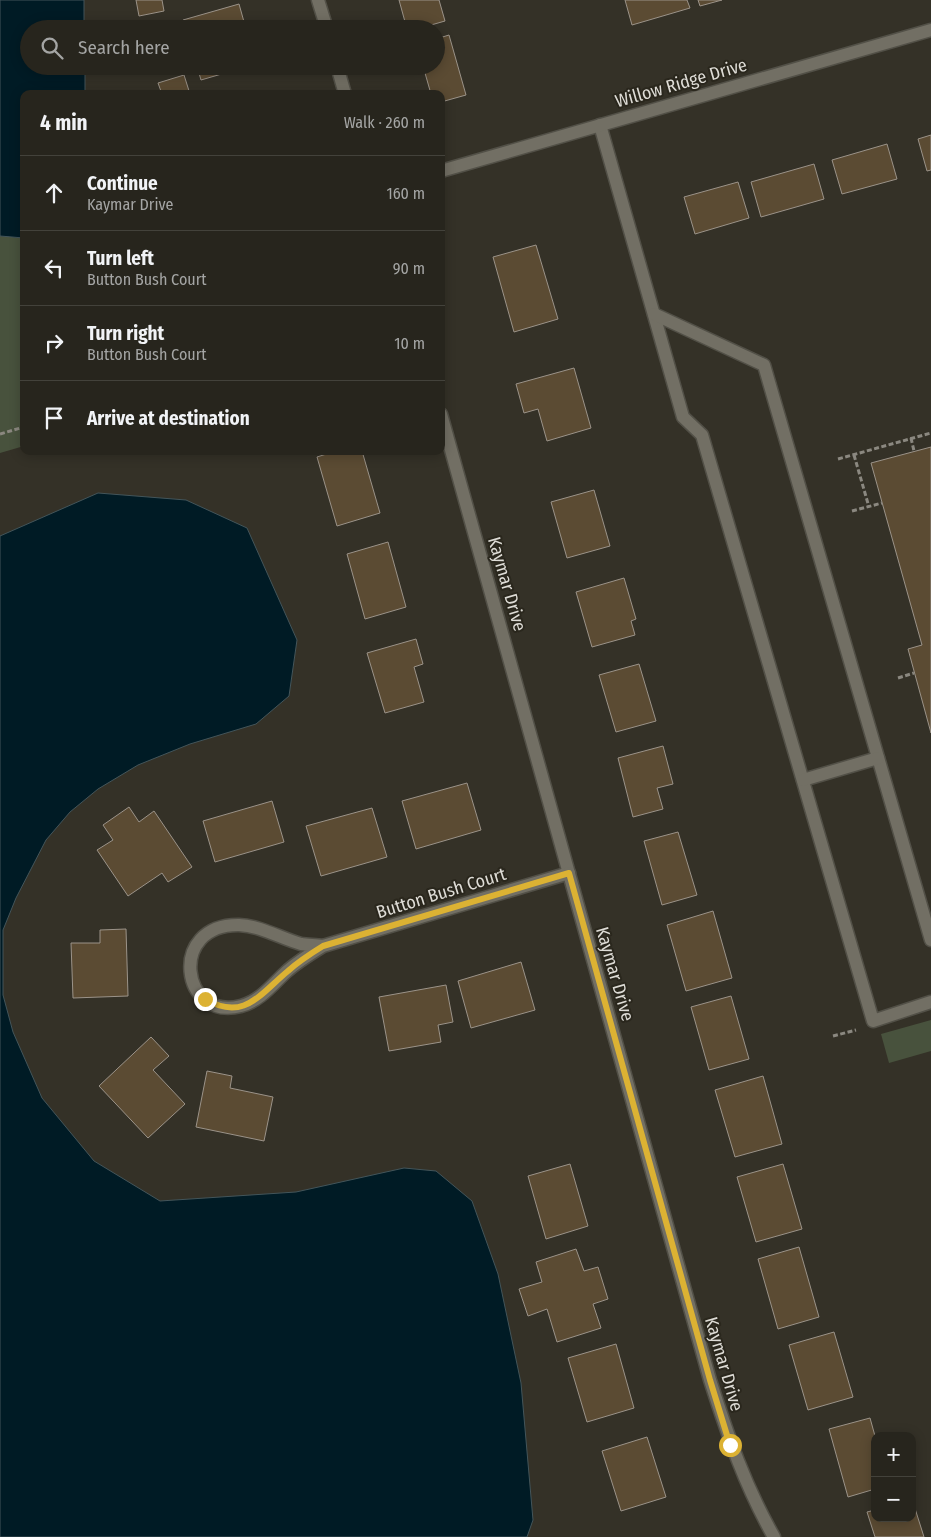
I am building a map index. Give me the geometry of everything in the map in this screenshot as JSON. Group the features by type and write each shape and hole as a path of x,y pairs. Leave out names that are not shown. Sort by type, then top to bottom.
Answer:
{"street":[{"path":"318,0 324,20"},
{"name":"Willow Ridge Drive","path":"445,170 931,30"},
{"path":"340,75 344,90"},
{"path":"600,124 683,417 702,434 873,1021 931,1002"},
{"path":"654,314 764,365 931,940"},
{"name":"Kaymar Drive","path":"445,428 710,1380 730,1445 774,1537"},
{"path":"803,780 878,758"},
{"name":"Button Bush Court","path":"323,946 301,944 253,927 239,925 224,926 212,930 201,939 193,950 189,963 190,976 200,994 217,1006 230,1008 244,1006 264,994 286,972 323,946 569,873"}],"path":[{"path":"0,434 20,428"},
{"path":"838,459 931,433"},
{"path":"911,438 914,451"},
{"path":"854,455 869,507"},
{"path":"852,511 882,503"},
{"path":"898,678 914,673"}],"green space":[{"path":"0,236 20,238 20,447 0,453"},
{"path":"931,1020 931,1051 889,1063 881,1034"}],"water":[{"path":"0,0 84,0 84,20 20,20 20,75 85,75 85,90 20,90 20,238 0,236"},
{"path":"98,493 186,500 247,528 297,640 289,696 256,724 190,744 138,765 98,789 70,812 46,840 16,898 3,930 3,995 13,1032 42,1098 94,1161 160,1201 296,1192 404,1168 436,1171 472,1201 498,1274 521,1383 533,1520 527,1537 0,1537 0,536"}],"building":[{"path":"136,0 162,0 164,11 139,16"},
{"path":"399,0 439,0 445,20 405,20"},
{"path":"625,0 687,0 690,8 632,25"},
{"path":"698,0 722,0 700,6"},
{"path":"239,4 243,20 183,20"},
{"path":"449,35 466,95 445,101 445,90 430,90 426,75 445,75 445,36"},
{"path":"184,75 189,90 161,90 158,83"},
{"path":"200,75 218,75 201,80"},
{"path":"931,135 931,170 927,171 918,139"},
{"path":"887,144 897,179 842,194 832,160"},
{"path":"814,164 824,199 761,217 751,182"},
{"path":"738,182 749,218 695,234 684,197"},
{"path":"536,245 558,319 514,332 493,257"},
{"path":"574,368 591,428 547,441 538,409 524,413 516,384"},
{"path":"931,447 931,733 908,649 922,645 871,463"},
{"path":"323,455 363,455 380,513 337,526 317,457"},
{"path":"594,490 610,546 567,558 551,502"},
{"path":"388,542 406,607 365,619 347,554"},
{"path":"624,578 636,619 631,621 635,635 592,647 576,592"},
{"path":"416,639 423,664 414,667 424,702 385,713 367,653"},
{"path":"639,664 656,721 616,732 599,675"},
{"path":"663,746 673,784 657,788 663,809 633,817 618,758"},
{"path":"467,783 481,830 416,849 402,801"},
{"path":"272,801 284,842 215,862 203,821"},
{"path":"129,807 139,822 154,811 192,867 168,882 162,873 128,896 97,850 113,840 103,825"},
{"path":"372,808 387,857 321,876 306,826"},
{"path":"678,832 697,895 662,905 644,841"},
{"path":"713,911 732,978 686,991 667,925"},
{"path":"126,929 128,996 73,998 71,943 100,943 100,930"},
{"path":"521,962 535,1010 471,1028 458,981"},
{"path":"446,985 453,1022 438,1025 441,1042 389,1051 379,997"},
{"path":"731,996 749,1059 709,1070 691,1007"},
{"path":"151,1037 169,1056 153,1070 185,1104 148,1138 99,1086"},
{"path":"207,1071 232,1076 230,1088 273,1097 264,1141 196,1127"},
{"path":"763,1076 782,1144 735,1157 715,1090"},
{"path":"570,1164 588,1226 546,1239 528,1176"},
{"path":"783,1164 802,1229 756,1242 737,1177"},
{"path":"799,1247 819,1317 778,1329 758,1259"},
{"path":"576,1249 584,1271 598,1267 608,1299 593,1304 601,1328 557,1342 547,1309 528,1316 519,1289 542,1282 536,1262"},
{"path":"834,1332 853,1397 808,1410 789,1345"},
{"path":"616,1344 634,1408 587,1422 568,1358"},
{"path":"870,1418 874,1432 871,1432 871,1490 848,1497 829,1429"},
{"path":"647,1437 666,1497 621,1511 602,1451"},
{"path":"871,1511 871,1522 916,1522 916,1512 924,1537 875,1537 867,1512"}],"route":[{"path":"205,999 217,1006 230,1008 244,1006 264,994 286,972 323,946 569,873 710,1380 730,1445"}]}
